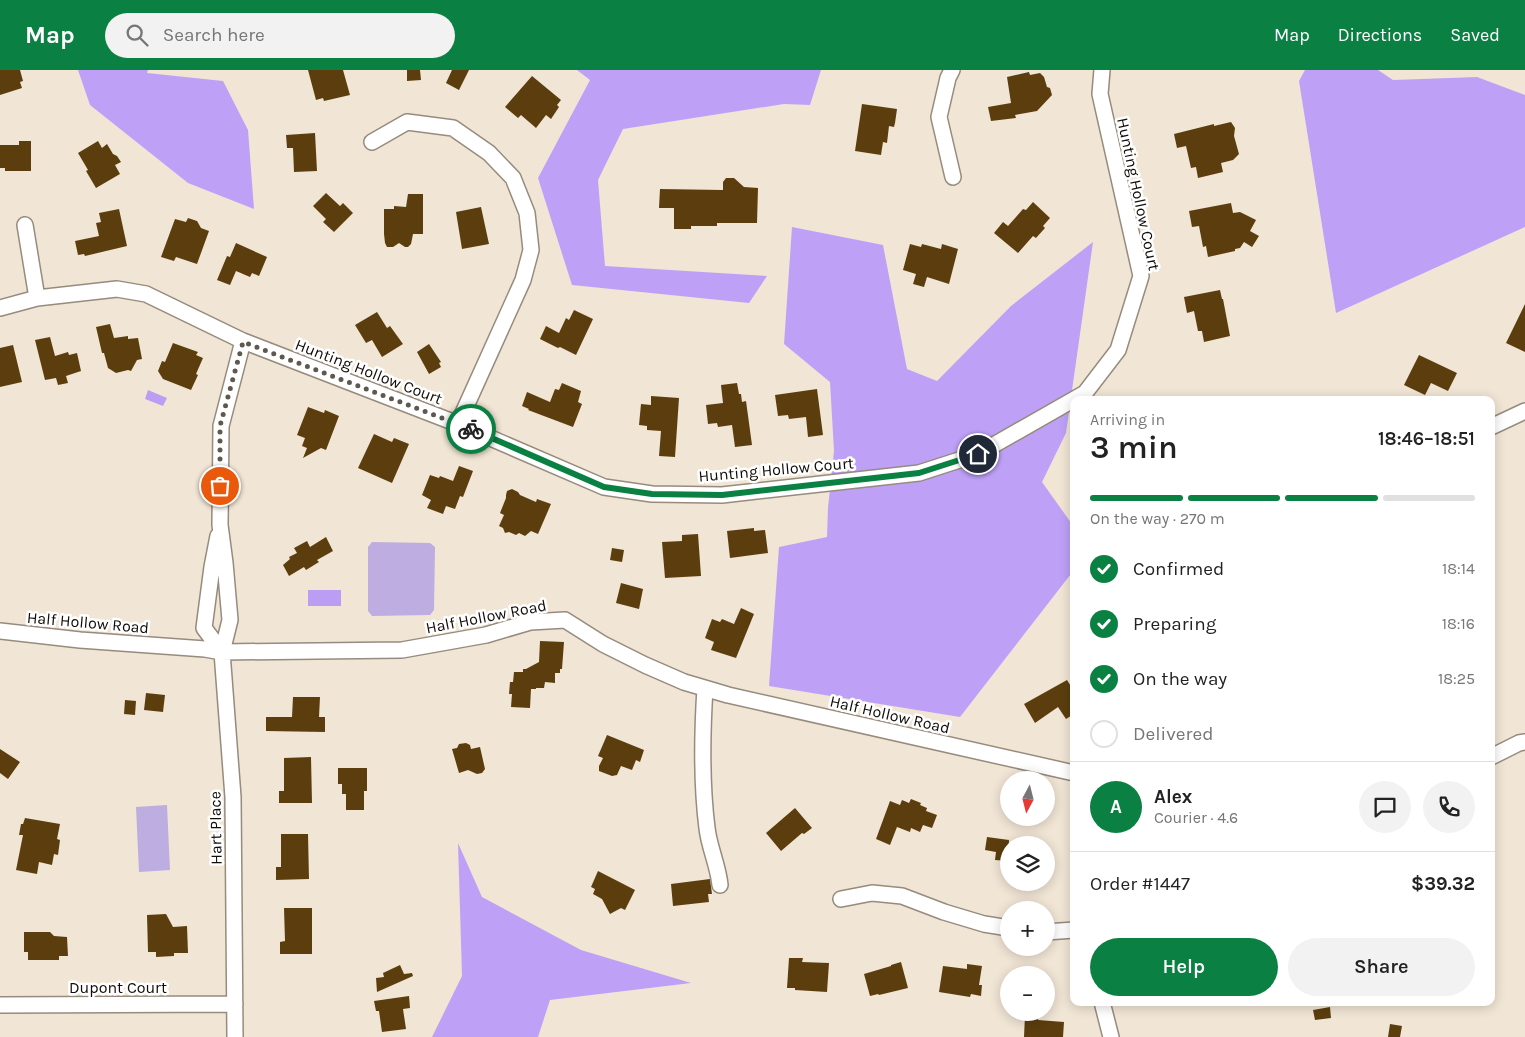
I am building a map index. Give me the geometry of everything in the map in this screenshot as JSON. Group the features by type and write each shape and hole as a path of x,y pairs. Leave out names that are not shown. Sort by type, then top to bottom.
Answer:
{"street":[{"path":"952,70 948,78 939,117 953,177"},
{"name":"Hunting Hollow Court","path":"1081,396 1086,393 1118,350 1140,276 1100,94 1102,70"},
{"path":"372,142 407,122 453,128 489,152 513,178 527,213 531,250 523,280 458,424"},
{"path":"25,225 37,298"},
{"name":"Hunting Hollow Court","path":"0,308 37,298 117,289 146,294 243,342 458,424 604,487 652,494 722,495 919,473 978,454 1070,402"},
{"path":"222,652 230,620 220,526 220,426 243,342"},
{"path":"1495,424 1525,411"},
{"path":"220,526 212,567 204,628 222,652"},
{"name":"Half Hollow Road","path":"0,631 222,652 402,650 486,634 530,622 565,620 603,644 684,682 728,695 1070,772"},
{"name":"Hart Place","path":"222,652 233,797 237,1037"},
{"path":"705,688 702,738 707,830 720,885"},
{"path":"1495,755 1525,742"},
{"path":"841,899 872,893 902,896 984,924 1000,927"},
{"path":"1055,931 1070,930"},
{"name":"Dupont Court","path":"0,1005 236,1004"},
{"path":"1103,1006 1111,1037"}],"shaded area":[{"path":"78,70 148,70 147,73 223,81 248,130 254,209 188,183 90,105"},
{"path":"577,70 821,70 810,105 784,104 623,129 598,180 605,266 767,276 749,303 572,285 538,178 590,80"},
{"path":"1305,70 1378,70 1393,80 1477,77 1525,95 1525,227 1336,313 1299,81"},
{"path":"792,227 883,245 907,369 937,381 1011,306 1093,242 1066,433 1042,482 1070,521 1070,575 960,717 769,686 779,547 827,537 834,451 830,382 784,344"},
{"path":"148,390 167,398 163,406 145,399"},
{"path":"372,542 430,543 435,547 434,610 430,615 372,616 368,611 368,547"},
{"path":"308,590 341,590 341,606 308,606"},
{"path":"167,805 170,870 139,872 136,807"},
{"path":"458,843 482,897 581,950 691,983 550,1000 538,1037 432,1037 462,976"}],"building":[{"path":"0,70 20,70 23,81 20,82 22,88 0,95"},
{"path":"308,70 343,70 350,95 324,101 323,98 316,100"},
{"path":"407,70 420,70 421,80 407,81"},
{"path":"452,70 469,70 459,90 446,83"},
{"path":"1029,72 1030,75 1040,73 1044,77 1052,95 1037,111 1015,115 1016,118 991,121 988,107 1011,103 1007,77"},
{"path":"532,76 561,100 551,119 546,115 536,128 521,115 518,118 505,107"},
{"path":"862,104 897,109 894,127 889,126 887,143 883,142 881,155 855,151"},
{"path":"1231,122 1235,128 1234,136 1239,154 1233,160 1221,163 1223,172 1198,178 1196,167 1191,168 1186,146 1177,148 1174,134 1214,124 1214,126"},
{"path":"315,133 317,171 294,172 293,148 287,148 286,135"},
{"path":"19,141 31,141 31,171 5,171 5,168 0,168 0,145 19,145"},
{"path":"98,141 102,148 107,144 121,162 115,165 120,174 96,188 78,153"},
{"path":"726,178 734,178 744,187 758,188 757,223 717,223 717,226 691,226 691,229 674,229 674,208 659,208 660,189 723,190 723,182"},
{"path":"326,193 340,206 343,203 353,213 334,232 323,222 326,219 313,206"},
{"path":"408,194 423,194 423,234 413,234 411,244 408,247 399,243 393,247 387,247 384,234 384,209 394,209 394,206 406,207"},
{"path":"1033,202 1050,218 1043,226 1045,228 1036,238 1033,236 1018,253 994,233 1003,222 1008,226 1023,209 1026,210"},
{"path":"1231,203 1233,213 1240,212 1256,220 1250,231 1259,236 1252,247 1244,242 1235,251 1208,257 1206,246 1203,247 1199,226 1192,227 1189,211"},
{"path":"481,207 489,244 462,249 456,212"},
{"path":"119,209 127,246 85,256 84,254 78,255 75,241 99,236 96,223 101,222 99,213"},
{"path":"188,218 197,221 201,228 209,231 197,264 176,257 174,261 161,257 175,219 186,222"},
{"path":"236,243 267,257 259,276 252,273 250,277 236,271 230,285 217,280 227,256 230,257"},
{"path":"910,244 921,247 922,244 941,249 942,244 958,249 949,284 927,277 924,287 913,284 916,274 903,270"},
{"path":"1220,290 1230,336 1204,342 1202,331 1198,331 1194,311 1187,313 1184,297"},
{"path":"1525,304 1525,352 1506,343"},
{"path":"574,310 593,319 576,355 540,339 546,326 559,333 566,318 569,320"},
{"path":"377,312 387,328 390,326 403,344 382,357 372,340 366,343 355,325"},
{"path":"110,324 114,338 128,336 128,339 138,338 142,359 137,360 131,371 116,373 108,368 104,353 102,353 96,327"},
{"path":"50,337 55,356 68,352 69,355 77,353 81,371 66,376 68,383 58,385 56,378 45,380 35,340"},
{"path":"173,343 198,352 196,355 203,358 191,390 163,379 158,371 162,361 165,362"},
{"path":"429,344 441,362 439,363 441,367 429,374 417,352"},
{"path":"13,345 22,382 0,387 0,348"},
{"path":"1419,355 1457,373 1448,391 1431,383 1425,395 1404,385"},
{"path":"562,383 581,391 578,402 582,404 573,427 522,406 527,392 550,402 555,389 559,390"},
{"path":"737,383 742,402 746,401 752,445 735,447 732,425 718,427 717,423 708,424 706,405 723,403 721,385"},
{"path":"817,389 823,435 808,437 806,417 789,419 788,415 778,416 775,395"},
{"path":"651,396 679,398 675,457 659,456 661,431 647,430 647,426 639,425 641,404 651,405"},
{"path":"308,407 324,413 325,410 339,416 326,450 321,448 303,458 307,448 302,446 305,438 297,435"},
{"path":"374,434 392,442 394,438 409,444 392,483 358,468"},
{"path":"459,466 473,471 463,497 460,496 455,509 446,506 443,514 427,508 431,500 422,495 430,475 439,478 440,476 453,481"},
{"path":"512,489 536,502 537,499 551,504 538,534 531,531 525,536 519,533 516,535 509,532 505,533 503,528 499,526 504,515 500,513 507,491"},
{"path":"754,528 754,531 765,530 768,553 730,558 727,531"},
{"path":"698,534 701,576 665,578 662,542 682,541 682,535"},
{"path":"326,537 333,551 317,560 319,562 306,570 304,567 289,576 283,565 290,559 289,557 297,553 294,548 307,541 310,547"},
{"path":"612,548 624,550 622,562 610,560"},
{"path":"621,583 643,589 639,609 616,603"},
{"path":"741,608 754,614 736,658 711,650 714,642 705,638 712,619 720,622 722,619 734,624"},
{"path":"540,641 564,642 562,669 560,669 560,673 555,673 555,683 545,682 544,688 531,689 530,708 511,707 512,694 509,694 510,682 513,682 514,672 523,672 523,669 539,662"},
{"path":"1067,680 1070,685 1070,716 1066,719 1058,707 1035,723 1024,704"},
{"path":"146,693 165,695 163,712 144,710"},
{"path":"293,697 320,697 319,717 325,717 325,732 266,731 266,717 292,717"},
{"path":"125,700 136,701 135,715 124,714"},
{"path":"607,735 644,750 640,762 636,760 632,770 621,766 617,775 612,776 599,771 603,758 598,756"},
{"path":"466,743 470,745 471,749 480,747 485,769 482,773 477,774 468,770 459,773 452,749 457,748 459,744"},
{"path":"0,749 20,762 8,779 0,773"},
{"path":"311,757 312,803 279,803 279,791 284,791 284,758"},
{"path":"338,768 367,768 367,791 364,791 364,810 346,810 346,794 342,794 342,784 338,784"},
{"path":"911,799 921,803 920,805 927,808 926,811 937,815 932,828 923,825 920,832 911,828 910,832 897,827 890,845 876,839 890,801 900,805 902,800 909,803"},
{"path":"795,808 812,828 804,834 802,833 781,851 766,833"},
{"path":"25,818 60,824 57,839 60,840 58,855 54,854 52,865 39,862 37,874 16,870 23,835 19,835 21,824 23,824"},
{"path":"281,834 308,834 309,879 276,880 276,867 281,867"},
{"path":"987,837 1000,839 1000,860 995,860 996,852 985,850"},
{"path":"598,871 635,890 625,910 621,908 610,914 602,899 593,894 595,889 591,887"},
{"path":"710,879 712,894 708,894 709,902 673,906 671,884"},
{"path":"284,908 312,908 312,954 280,954 280,942 285,941"},
{"path":"166,914 173,927 187,926 188,953 174,953 174,956 156,957 156,952 148,952 147,915"},
{"path":"24,932 50,932 54,936 67,937 68,956 59,956 59,960 28,960 28,952 24,952"},
{"path":"789,958 803,958 802,962 829,963 827,992 787,988"},
{"path":"901,962 908,988 870,996 864,974"},
{"path":"967,964 982,966 979,985 982,985 981,996 971,994 970,997 939,992 943,966 967,969"},
{"path":"400,965 404,974 412,973 413,976 377,992 376,978 384,977 383,973"},
{"path":"409,996 410,1008 403,1009 406,1029 382,1032 379,1011 376,1011 374,1001"},
{"path":"1330,1007 1331,1018 1315,1020 1313,1010"},
{"path":"1025,1021 1064,1022 1063,1037 1024,1037"},
{"path":"1390,1024 1402,1026 1400,1037 1388,1037"}],"way so far":[{"path":"220,486 220,426 243,342 471,429"}],"route":[{"path":"471,429 604,487 652,494 722,495 919,473 978,454"}]}
